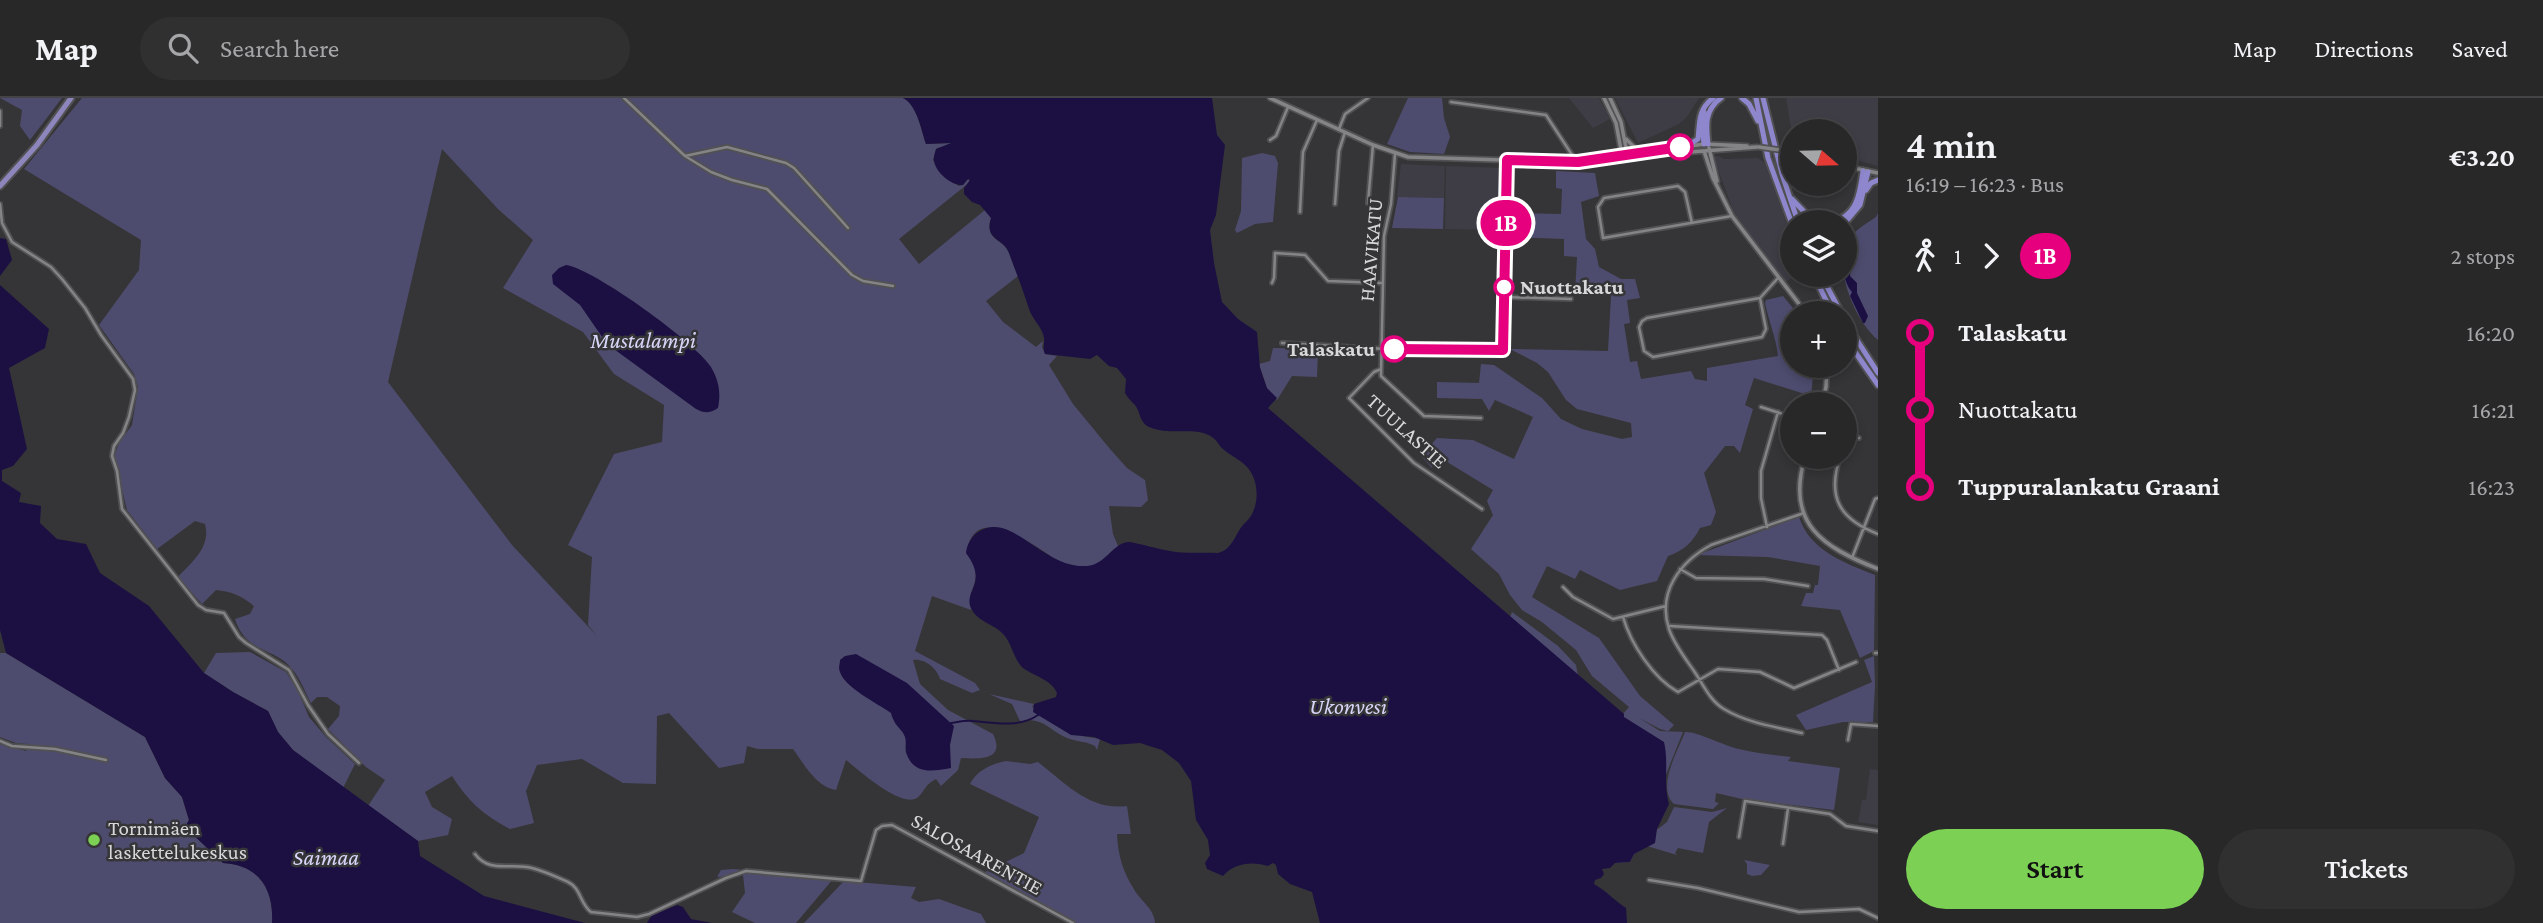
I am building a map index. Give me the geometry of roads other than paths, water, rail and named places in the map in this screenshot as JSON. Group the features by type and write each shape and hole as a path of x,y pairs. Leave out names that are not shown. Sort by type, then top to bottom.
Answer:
{"highway":[{"path":"1689,145 1698,139 1699,117 1702,109 1713,98"},
{"path":"1706,147 1703,114 1713,98"},
{"path":"1706,147 1708,113 1721,98"},
{"path":"1742,98 1749,104 1760,125"},
{"path":"1756,98 1760,125 1787,210"},
{"path":"1763,98 1780,167"},
{"path":"1851,210 1866,171"},
{"path":"1856,210 1860,205 1866,171"},
{"path":"1857,212 1869,185 1878,180"},
{"path":"1789,196 1794,210"},
{"path":"1789,196 1802,210"},
{"path":"1857,340 1878,373"},
{"path":"1857,354 1878,385"}],"main road":[{"path":"0,186 37,145 71,98"}],"street":[{"path":"624,98 685,156 711,172 768,189 852,275 863,281 893,286"},
{"path":"1269,98 1395,154 1421,158 1577,162 1736,144 1780,150"},
{"path":"1339,129 1345,114 1368,98"},
{"path":"1604,98 1616,123 1625,156"},
{"path":"1610,98 1621,122 1625,138 1625,156"},
{"path":"1451,102 1546,115 1577,162"},
{"path":"1270,140 1276,136 1289,107"},
{"path":"0,111 0,126"},
{"path":"1300,212 1303,152 1317,120"},
{"path":"1335,204 1339,151 1345,132"},
{"path":"1625,138 1635,148 1655,150"},
{"path":"1368,203 1373,145"},
{"path":"1625,156 1689,145 1706,147"},
{"path":"685,156 727,147 786,163 794,168 848,228"},
{"path":"1706,147 1717,183 1732,216 1796,301"},
{"name":"HAAVIKATU","path":"1381,369 1384,236 1391,204 1395,154"},
{"path":"1282,343 1382,349 1503,350 1507,160"},
{"path":"1857,169 1878,173"},
{"path":"1692,223 1685,191 1678,186 1604,198 1598,207 1603,238 1692,223 1732,216"},
{"path":"0,204 2,223 12,242 51,267 62,279 133,379 135,390 129,417 114,446 112,456 122,509 198,606 224,613 239,637 289,670 328,734 359,763"},
{"path":"1272,283 1275,278 1275,253 1305,256 1328,281 1382,283"},
{"path":"1760,298 1766,330 1762,337 1653,357 1644,351 1639,327 1647,318 1760,298 1778,278"},
{"path":"1504,297 1571,299"},
{"path":"1381,369 1381,376 1424,416 1481,418"},
{"name":"TUULASTIE","path":"1381,369 1374,372 1349,398 1413,463 1482,509"},
{"path":"1761,407 1778,412 1761,471 1761,498 1767,527"},
{"path":"1803,469 1799,492 1804,513 1822,540 1852,558 1878,569"},
{"path":"1837,469 1834,483 1836,501 1846,515 1878,534"},
{"path":"1852,558 1875,499 1878,498"},
{"path":"1801,733 1745,719 1724,709 1713,700 1677,645 1668,626 1666,606 1669,588 1680,569 1697,553 1712,545 1804,513"},
{"path":"1680,569 1696,578 1764,579 1808,586"},
{"path":"1563,587 1573,597 1613,619 1666,606"},
{"path":"1623,617 1630,636 1658,676 1671,688 1681,692 1718,669 1760,672 1794,688 1856,662"},
{"path":"1668,626 1822,635 1827,640 1839,670"},
{"path":"1848,740 1851,724 1878,726"},
{"path":"0,741 12,746 55,749 106,760"},
{"path":"1740,837 1745,802 1830,814 1846,826 1878,831"},
{"path":"1783,844 1788,807"},
{"name":"SALOSAARENTIE","path":"475,854 481,861 493,866 533,868 568,882 578,890 585,907 591,912 637,917 746,872 861,881 876,830 892,824 1073,923"},
{"path":"1649,880 1760,901 1799,912 1859,909 1878,918"}],"water":[{"name":"Ukonvesi","path":"903,98 1212,98 1217,135 1225,145 1216,215 1210,230 1214,263 1222,302 1238,319 1257,332 1260,368 1267,388 1277,398 1268,408 1624,714 1624,717 1664,742 1669,804 1657,829 1655,843 1634,854 1630,862 1615,863 1610,868 1602,869 1604,874 1595,880 1594,884 1626,908 1627,923 1320,923 1312,892 1290,884 1278,874 1273,863 1268,866 1244,864 1232,868 1223,876 1207,869 1205,863 1210,855 1208,840 1196,820 1191,781 1179,763 1162,750 1140,743 1113,745 1094,737 1071,735 1033,712 1034,704 1056,697 1057,693 1047,681 1023,668 1004,635 977,617 971,608 970,596 976,579 966,553 971,539 982,530 1002,528 1056,559 1076,566 1093,565 1117,546 1128,542 1176,552 1218,553 1228,548 1254,510 1256,485 1245,465 1225,451 1212,437 1198,432 1157,430 1146,425 1125,393 1126,379 1117,368 1109,366 1097,355 1090,359 1045,354 1043,334 1030,313 1007,248 992,235 991,218 980,205 964,194 964,188 970,180 963,185 954,183 935,166 936,149 951,143 926,144 912,106"},
{"path":"0,238 6,239 12,260 0,276"},
{"name":"Mustalampi","path":"566,265 620,292 686,341 711,367 718,382 718,408 707,412 696,409 607,344 580,305 553,284 552,275"},
{"name":"Saimaa","path":"0,285 49,329 45,348 9,368 27,449 13,466 2,470 2,481 21,493 19,502 41,506 40,523 57,539 86,544 100,573 149,606 204,673 268,711 278,732 293,750 418,841 420,856 484,896 585,923 272,923 270,900 262,881 246,868 223,863 185,827 189,820 182,797 165,778 145,737 6,653 0,630"},
{"path":"1857,287 1857,293 1868,316 1865,323 1857,311 1857,301 1852,301 1850,296 1852,292 1849,288"},
{"path":"856,654 907,683 954,726 950,745 951,768 925,770 910,761 906,753 905,737 891,713 843,678 839,667 840,660"},
{"path":"677,905 683,907 691,919 712,923 647,923 652,915"}],"waterway":[{"path":"951,723 1015,723 1038,715"}],"place":[{"name":"Nuottakatu","path":"1504,287"},
{"name":"Talaskatu","path":"1394,349"},
{"name":"Tornimäen laskettelukeskus","path":"94,840"}]}
